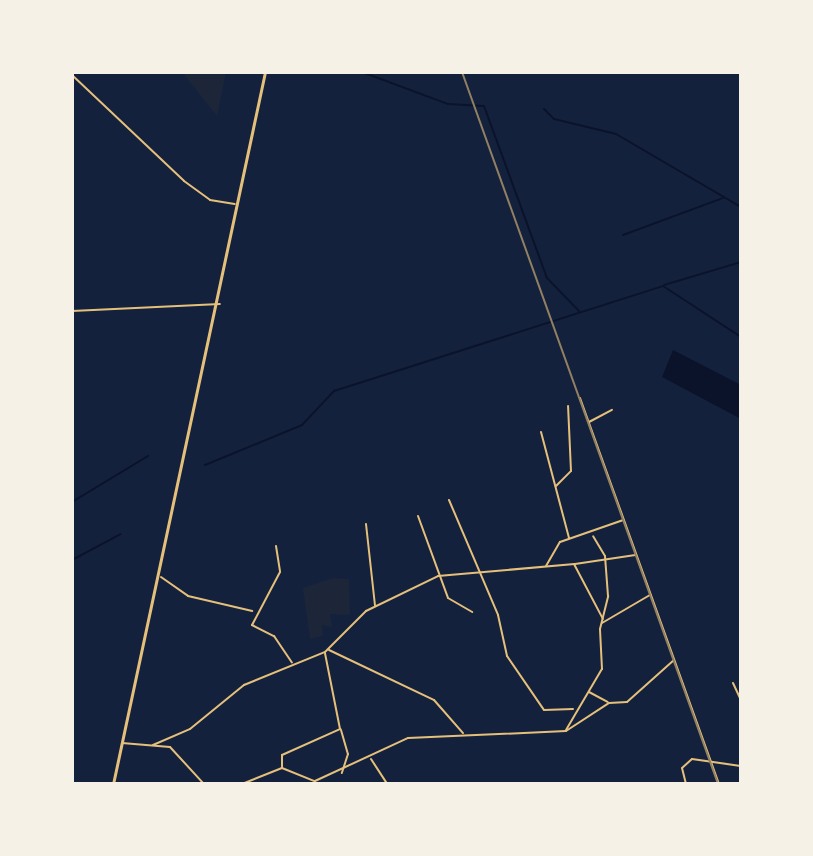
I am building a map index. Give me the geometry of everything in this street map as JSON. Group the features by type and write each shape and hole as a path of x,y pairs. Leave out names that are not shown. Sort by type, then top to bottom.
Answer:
{"main road":[{"path":"113,784 220,304 236,205 265,72"}],"street":[{"path":"72,75 184,181 210,200 236,205"},
{"path":"72,311 220,304"},
{"path":"580,398 719,784"},
{"path":"556,486 571,471 568,406"},
{"path":"589,422 612,410"},
{"path":"541,432 569,538"},
{"path":"449,500 482,573 507,656 544,710 573,709"},
{"path":"418,516 438,576 454,607 472,612"},
{"path":"546,567 550,548 569,538 593,536 624,520"},
{"path":"366,524 375,606"},
{"path":"566,731 573,709 589,692 602,669 605,556 593,536"},
{"path":"276,546 280,572 253,612 252,625 274,636 293,664"},
{"path":"153,745 190,729 244,685 326,651 375,606 438,576 574,564 605,556 637,556"},
{"path":"574,564 602,621"},
{"path":"161,577 188,596 253,612"},
{"path":"602,621 651,595"},
{"path":"326,651 340,729 348,754 342,773"},
{"path":"326,651 434,700 464,735"},
{"path":"282,768 307,782 342,773 408,738 566,731 609,703 627,702 674,660"},
{"path":"733,683 741,700"},
{"path":"589,692 609,703"},
{"path":"282,768 282,755 340,729"},
{"path":"121,743 171,748 204,784"},
{"path":"370,758 387,784"},
{"path":"686,784 683,764 710,759 741,766"},
{"path":"242,784 282,768"}],"shaded area":[{"path":"182,72 226,72 217,116"},
{"path":"673,350 741,385 741,419 662,377"},
{"path":"333,578 349,579 350,615 330,614 332,627 322,625 323,636 310,639 303,588"}],"waterway":[{"path":"362,72 448,104 484,106 547,278 579,311"},
{"path":"544,109 554,119 616,134 741,207"},
{"path":"623,235 723,198"},
{"path":"664,285 741,262"},
{"path":"205,465 302,425 334,391 663,286 741,337"},
{"path":"72,502 148,456"},
{"path":"72,560 121,534"}],"railway":[{"path":"462,72 718,784"}]}
